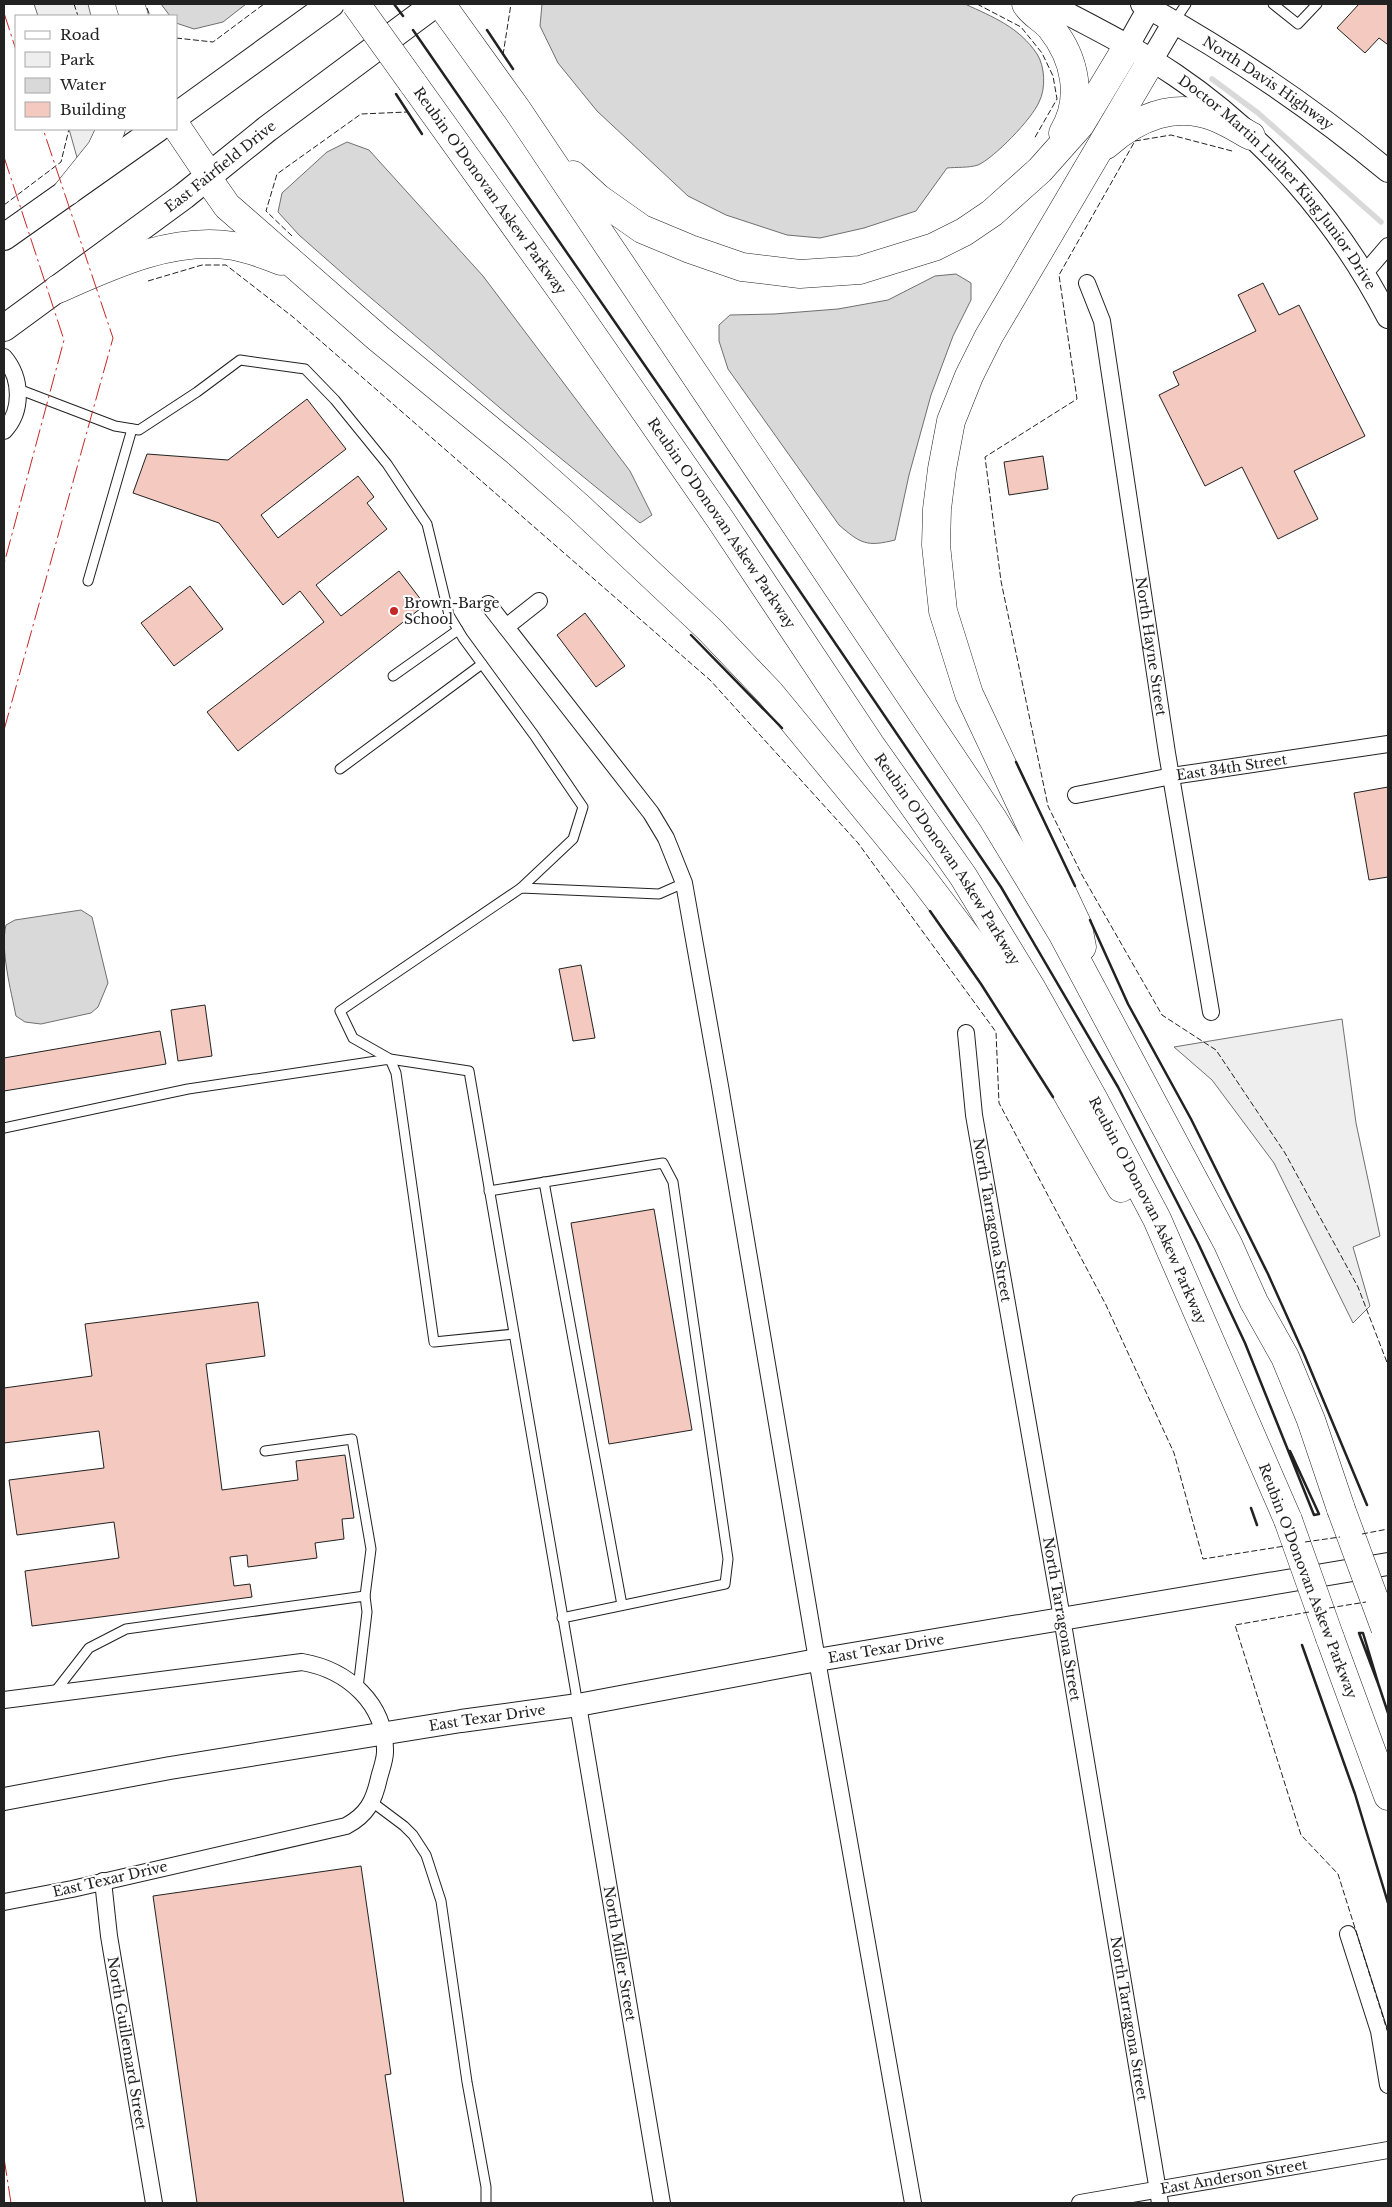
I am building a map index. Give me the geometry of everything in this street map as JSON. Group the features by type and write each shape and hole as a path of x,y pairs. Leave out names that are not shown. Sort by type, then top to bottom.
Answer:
{"highway":[{"name":"Reubin O'Donovan Askew Parkway","path":"356,4 571,304 720,519 870,744 963,876 1032,989 1098,1107 1157,1219 1288,1520 1388,1796"},
{"path":"441,4 518,112 993,819 1062,933 1172,1137 1228,1244 1254,1302 1285,1357 1311,1420 1387,1632"},
{"path":"1026,4 1032,14 1050,26 1071,62 1075,78 1075,94 1066,128 1040,170"},
{"path":"518,112 562,165 598,198 642,229 690,249 742,267 800,274 860,270 934,247 964,232 992,213 1040,170 1080,125 1127,47"},
{"path":"1089,985 1078,926 969,694 943,611 936,546 937,508 950,421 968,376 988,336 1151,61"},
{"path":"1094,156 1124,129 1144,119 1177,112 1192,112 1216,118 1251,136"},
{"path":"178,129 227,206 378,338 517,452 572,501 709,629 770,693 920,875 971,942 1057,1076 1211,1342"},
{"path":"68,191 101,150 111,130"},
{"path":"58,289 140,256 172,247 192,244 234,246 294,265"}],"main road":[{"path":"178,115 331,4"},
{"name":"East Fairfield Drive","path":"4,328 209,175 267,128 435,4"},
{"path":"1049,4 1151,61 1180,13"},
{"path":"1127,47 1147,5"},
{"name":"North Davis Highway","path":"1147,5 1180,13 1339,131 1388,171"},
{"name":"Doctor Martin Luther King Junior Drive","path":"1151,61 1174,74 1200,93 1251,136 1298,184 1364,274 1388,318"},
{"path":"4,237 157,130"},
{"name":"East Texar Drive","path":"4,1799 170,1768 578,1705 816,1660 1388,1564"}],"street":[{"path":"1364,274 1388,246"},
{"name":"North Hayne Street","path":"1087,283 1102,321 1210,1012"},
{"path":"4,357 14,375 18,389 18,402 15,414 4,431"},
{"path":"506,627 539,601"},
{"path":"488,604 651,813 666,838 684,883 714,1048 816,1660 913,2203"},
{"name":"East 34th Street","path":"1076,795 1172,776 1388,744"},
{"name":"North Tarragona Street","path":"966,1033 974,1115 1062,1618 1159,2197"},
{"name":"East Texar Drive","path":"4,1700 302,1662 317,1664 358,1688 371,1701 380,1718 384,1734 385,1754 372,1802 358,1820 346,1826 4,1902"},
{"name":"North Miller Street","path":"578,1705 662,2203"},
{"name":"North Guillemard Street","path":"103,1881 109,1936 154,2203"},
{"path":"1348,1934 1379,2031 1388,2085"},
{"name":"East Anderson Street","path":"1080,2203 1159,2197 1388,2150"}],"lane":[{"path":"1273,4 1298,24 1317,4"},
{"path":"18,389 115,426 139,430 197,392 240,360 305,368 387,464 427,524 448,615 583,807 573,839 521,888 340,1011 352,1038 390,1058 469,1072 578,1705"},
{"path":"88,581 132,429"},
{"path":"393,676 458,630"},
{"path":"340,769 482,664"},
{"path":"521,888 658,894 684,883"},
{"path":"4,1128 188,1089 390,1058"},
{"path":"390,1058 396,1073 434,1342 514,1334"},
{"path":"489,1191 663,1163 673,1182 728,1559 725,1584 562,1618"},
{"path":"544,1182 622,1605"},
{"path":"265,1451 352,1439 371,1549 365,1596 367,1612 358,1688"},
{"path":"54,1694 89,1648 126,1629 365,1596"},
{"path":"372,1802 413,1835 426,1855 441,1901 467,2082 486,2187 486,2203"}],"green space":[{"path":"34,4 88,4 91,15 38,15"},
{"path":"69,130 100,130 78,161"},
{"path":"1342,1019 1356,1123 1380,1236 1353,1247 1370,1306 1353,1323 1274,1163 1212,1080 1174,1047"}],"water":[{"path":"161,4 246,4 223,22 194,29 178,24 178,15 169,15"},
{"path":"542,4 965,4 1005,24 1030,45 1042,65 1043,91 1039,102 1029,118 993,155 978,165 947,168 916,211 864,228 820,238 787,235 726,215 688,196 597,111 558,63 540,26"},
{"path":"347,142 369,150 483,276 630,471 652,515 640,523 526,430 358,287 299,235 278,212 282,193 327,152"},
{"path":"956,274 971,283 971,300 953,336 931,395 909,475 895,540 871,543 859,540 839,525 728,369 719,341 719,325 730,315 838,309 888,300 935,276"},
{"path":"81,910 92,917 108,983 98,1007 91,1013 41,1024 25,1022 16,1016 9,983 4,946 6,925 15,920"}],"building":[{"path":"1359,4 1388,4 1388,42 1387,44 1379,38 1365,53 1337,28"},
{"path":"1263,283 1279,315 1299,305 1365,436 1294,471 1318,519 1278,539 1242,467 1205,486 1159,395 1179,385 1173,372 1256,331 1238,295"},
{"path":"307,399 346,449 261,515 278,538 358,476 374,497 367,503 387,529 316,585 341,616 399,571 425,605 238,751 207,712 324,622 300,591 283,605 219,523 133,493 147,454 228,460"},
{"path":"1043,456 1048,489 1009,495 1004,462"},
{"path":"190,586 223,629 174,666 141,623"},
{"path":"585,613 625,666 596,687 557,635"},
{"path":"1388,787 1388,877 1369,880 1354,793"},
{"path":"581,965 595,1038 573,1041 559,969"},
{"path":"205,1005 212,1056 178,1061 171,1010"},
{"path":"160,1031 166,1064 4,1091 4,1058"},
{"path":"654,1209 692,1430 609,1444 571,1223"},
{"path":"258,1302 265,1356 206,1364 222,1490 298,1480 296,1461 345,1455 354,1518 342,1519 344,1539 315,1543 317,1558 248,1567 247,1555 230,1557 234,1586 250,1584 252,1597 32,1626 25,1571 119,1558 114,1522 17,1535 9,1480 104,1468 99,1431 4,1443 4,1388 92,1376 85,1324"},
{"path":"361,1866 391,2074 385,2075 404,2203 197,2203 153,1896"}],"waterway":[{"path":"1212,79 1258,113 1381,222"}],"fence":[{"path":"74,4 78,15"},
{"path":"178,38 213,42 264,4"},
{"path":"503,55 511,4"},
{"path":"977,4 1021,27 1042,53 1053,76 1057,99 1034,139"},
{"path":"147,8 150,15"},
{"path":"292,236 266,211 277,174 361,114 407,112"},
{"path":"4,205 61,162 69,130"},
{"path":"1232,151 1171,135 1135,141 1059,275 1077,399 985,457 1001,581 1048,806 1082,875 1162,1015 1216,1050 1285,1153 1358,1287 1388,1365"},
{"path":"148,281 202,265 226,265 293,317 710,680 858,843 996,1032 999,1103 1106,1305 1174,1453 1203,1559 1285,1546"},
{"path":"1362,1534 1388,1529"},
{"path":"1305,1542 1340,1537"},
{"path":"1329,1608 1366,1602"},
{"path":"1309,1612 1235,1625 1301,1835 1338,1874 1388,2033"}],"wall":[{"path":"394,4 403,16"},
{"path":"413,30 742,506 1001,887 1118,1087 1198,1243 1245,1343 1314,1515 1319,1514 1290,1451"},
{"path":"487,30 513,69"},
{"path":"396,94 422,134"},
{"path":"691,635 782,728"},
{"path":"1016,762 1075,886"},
{"path":"930,911 981,984 1053,1097"},
{"path":"1090,920 1128,1004 1191,1119 1268,1274 1304,1354 1367,1505"},
{"path":"1251,1508 1257,1525"},
{"path":"1359,1633 1363,1633 1379,1686 1359,1633"},
{"path":"1302,1645 1355,1794 1388,1903"},
{"path":"1379,1686 1388,1713"}],"power":[{"path":"4,13 15,47"},
{"path":"4,730 113,338 43,130"},
{"path":"4,157 64,340 4,564"},
{"path":"4,2158 11,2203"}],"place":[{"name":"Brown-Barge School","path":"394,611"}]}
